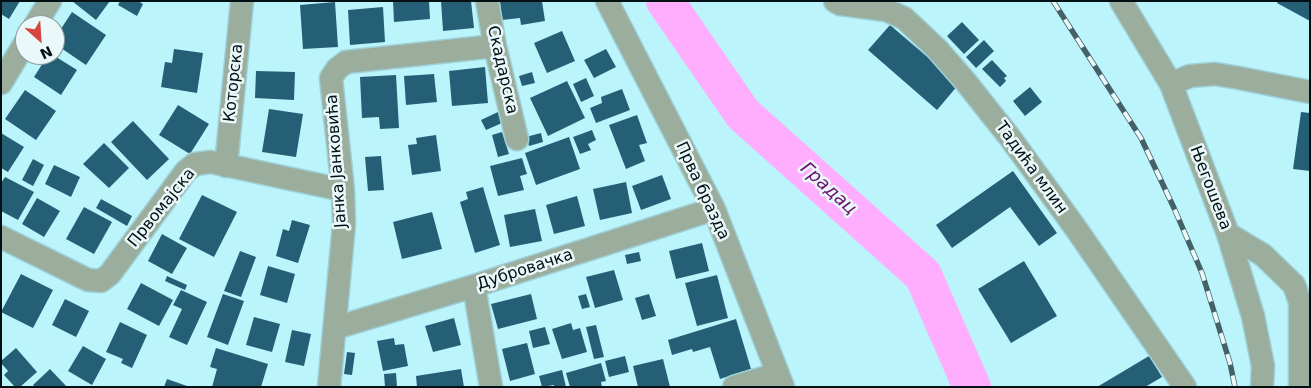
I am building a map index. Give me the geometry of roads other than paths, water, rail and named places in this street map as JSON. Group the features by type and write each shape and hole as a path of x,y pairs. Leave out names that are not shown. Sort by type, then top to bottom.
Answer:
{"street":[{"path":"42,15 50,1"},
{"name":"Которска","path":"226,166 242,1"},
{"name":"Скадарска","path":"487,1 495,46 518,139"},
{"name":"Прва бразда","path":"607,1 714,209 780,380"},
{"name":"Тадића млин","path":"835,1 840,4 886,10 906,10 1011,139 1186,387"},
{"name":"Његошева","path":"1121,1 1171,84 1228,234 1253,316 1263,366 1262,387"},
{"name":"Јанка Јанковића","path":"329,387 344,224 331,78 337,69 346,62 495,46"},
{"path":"1,82 15,59"},
{"path":"1171,84 1190,76 1215,74 1310,92"},
{"name":"Првомајска","path":"1,237 88,280 101,281 110,274 186,171 194,164 211,162 342,190"},
{"name":"Дубровачка","path":"335,328 474,286 714,209"},
{"path":"1228,234 1262,255 1294,285 1300,302 1300,387"},
{"path":"474,286 491,387"},
{"path":"734,387 780,380"}],"waterway":[{"name":"Градац","path":"665,1 743,114 923,275 972,387"}],"railway":[{"path":"1053,1 1141,138 1202,273 1230,363 1235,387"}]}
